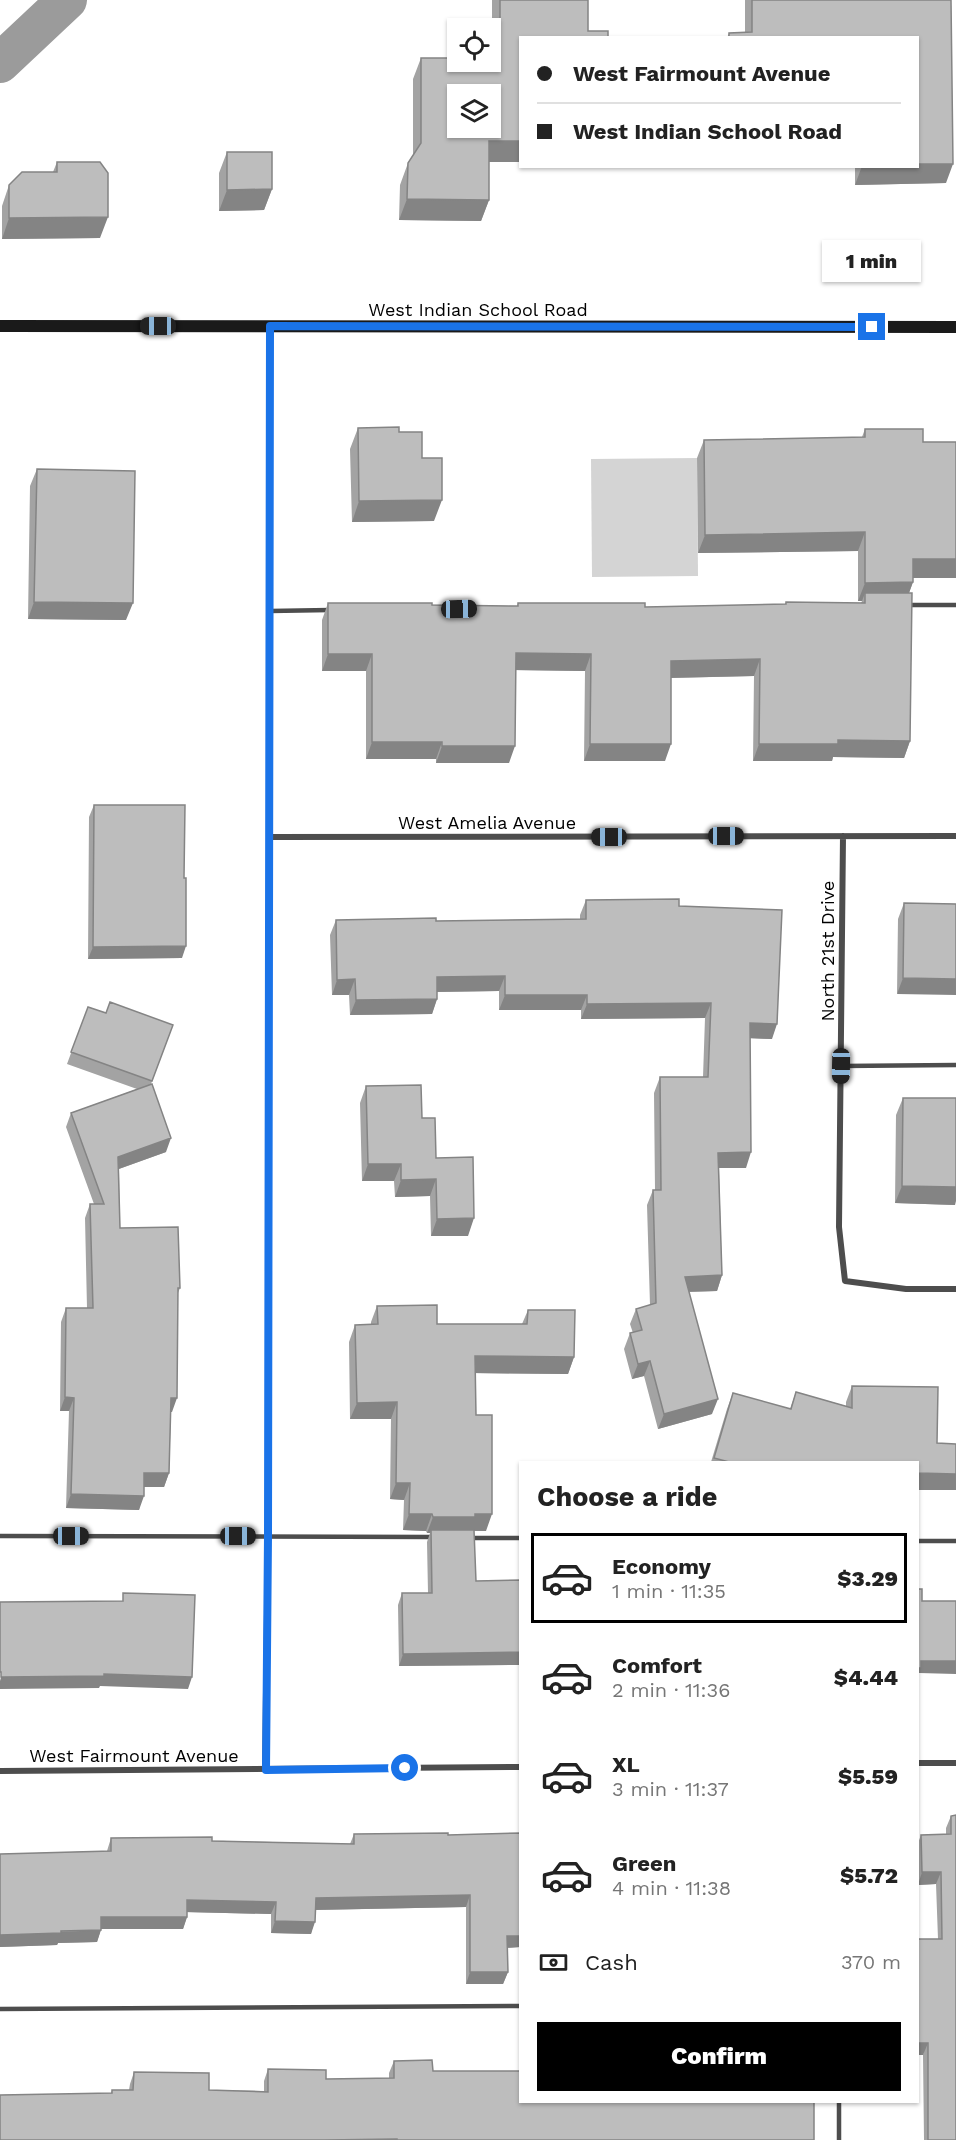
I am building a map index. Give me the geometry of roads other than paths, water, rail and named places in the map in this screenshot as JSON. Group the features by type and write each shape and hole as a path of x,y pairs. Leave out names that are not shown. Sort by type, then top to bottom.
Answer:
{"main road":[{"name":"West Indian School Road","path":"0,326 956,327"}],"street":[{"path":"266,1770 270,326"},
{"name":"North 21st Drive","path":"843,836 839,1227 845,1281 906,1289 956,1289"},
{"name":"West Amelia Avenue","path":"269,837 956,836"},
{"path":"919,1763 956,1763"},
{"name":"West Fairmount Avenue","path":"0,1771 519,1767"}],"lane":[{"path":"897,605 956,604"},
{"path":"270,611 341,610"},
{"path":"841,1066 956,1065"},
{"path":"0,1536 440,1537"},
{"path":"463,1538 519,1538"},
{"path":"919,1541 956,1541"},
{"path":"0,2010 519,2006"},
{"path":"839,2103 839,2140"}],"waterway":[{"path":"0,63 67,0"}]}
